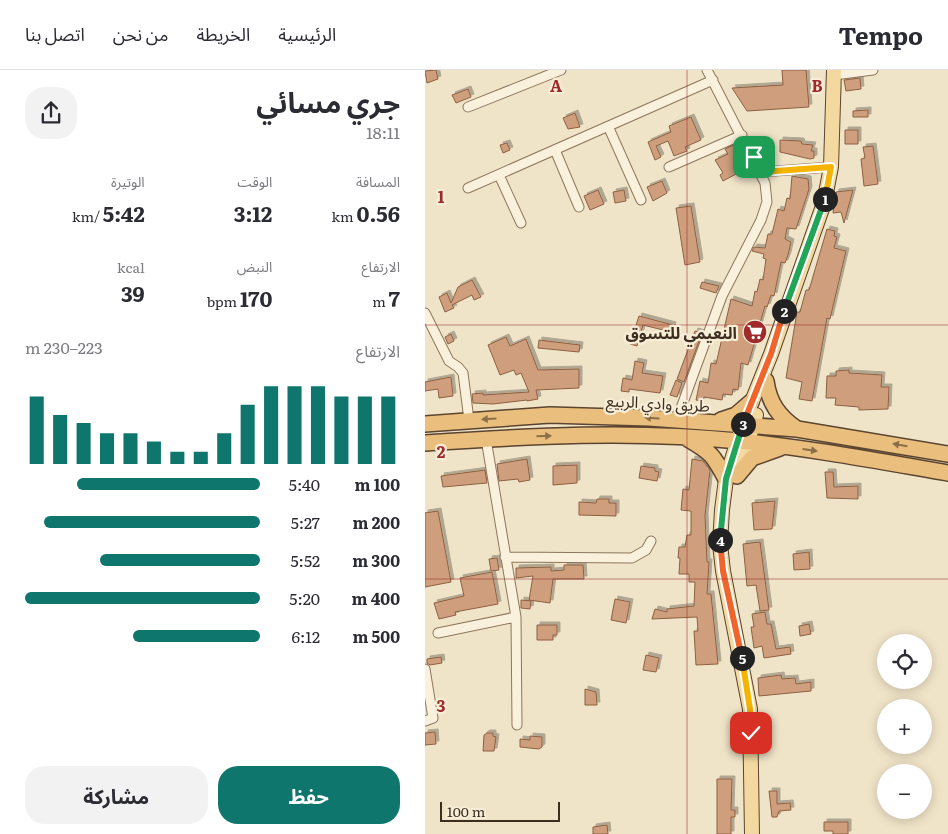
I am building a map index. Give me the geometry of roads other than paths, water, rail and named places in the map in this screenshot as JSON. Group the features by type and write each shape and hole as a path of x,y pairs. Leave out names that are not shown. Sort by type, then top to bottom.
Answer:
{"highway":[{"path":"766,381 772,404 779,414 797,428"},
{"path":"712,422 736,416 751,402"},
{"name":"طريق وادي الربيع","path":"425,424 550,416 677,419 797,428 948,454"},
{"path":"425,443 581,434 684,437 744,441 948,473"},
{"path":"684,437 711,453 732,478 752,458 785,447"}],"main road":[{"path":"752,834 750,709 733,610 723,571 720,544 722,510 744,441 751,402 771,354 819,220 831,167 834,72"},
{"path":"748,424 766,381 771,354"}],"street":[{"path":"468,107 561,70"},
{"path":"677,419 722,296 761,220 767,202 765,183 761,172 707,70"},
{"path":"834,72 873,70"},
{"path":"469,188 713,80"},
{"path":"608,126 641,200"},
{"path":"669,167 742,135"},
{"path":"555,150 579,206"},
{"path":"761,172 831,167"},
{"path":"499,175 521,223"},
{"path":"425,313 449,361 463,373 469,420"},
{"path":"487,439 516,617 517,725"},
{"path":"505,558 632,558 646,550 651,541"},
{"path":"438,633 516,617"},
{"path":"425,669 433,718 425,721"}],"place":[{"name":"النعيمي للتسوق","path":"755,332"}]}
